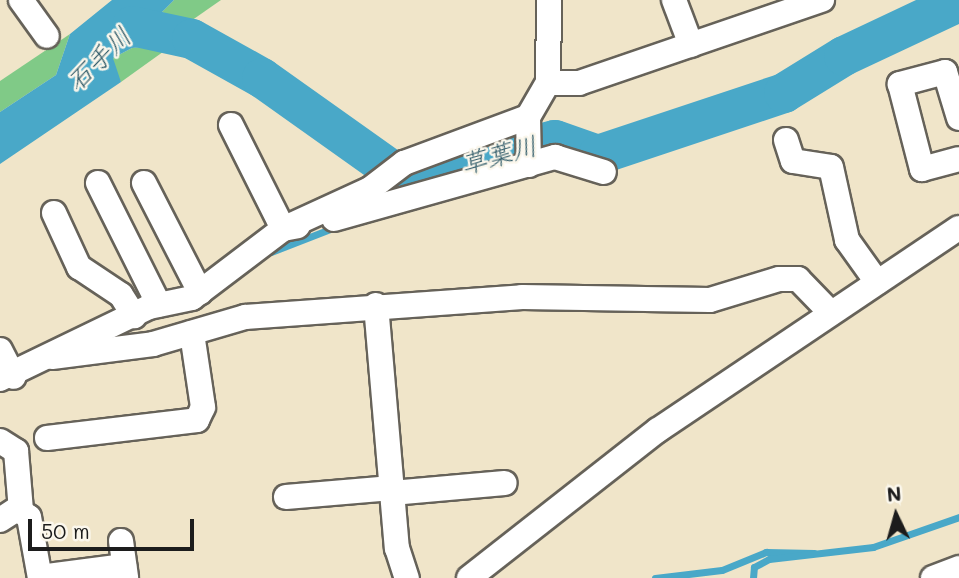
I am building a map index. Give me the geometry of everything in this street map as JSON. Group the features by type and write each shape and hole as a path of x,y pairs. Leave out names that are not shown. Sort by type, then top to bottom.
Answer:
{"street":[{"path":"21,0 47,36"},
{"path":"529,161 528,124 548,83 549,0"},
{"path":"674,0 691,45"},
{"path":"548,83 579,83 691,45 791,5 822,0"},
{"path":"959,118 946,72 901,84 922,169 959,159"},
{"path":"0,350 5,384 134,316 200,292 283,229 381,181 404,163 528,124"},
{"path":"231,125 283,229"},
{"path":"786,140 793,161 831,167 847,240 877,282"},
{"path":"283,229 529,161 555,157 604,172"},
{"path":"99,183 159,305"},
{"path":"144,183 200,292"},
{"path":"54,213 79,267 112,287 134,316"},
{"path":"469,578 584,484 959,228"},
{"path":"52,358 192,332 245,317 376,305 522,298 710,300 798,279 831,313"},
{"path":"376,305 397,548 407,578"},
{"path":"47,438 197,420 203,407 192,332"},
{"path":"0,441 16,451 11,515 29,517 40,578 125,572 121,541"},
{"path":"286,497 505,483"},
{"path":"933,578 959,568"}],"green space":[{"path":"174,0 221,0 188,23 162,12"},
{"path":"70,34 56,75 0,112 0,81"},
{"path":"174,44 121,82 114,70 113,58 132,48"}],"water":[{"name":"石手川","path":"112,0 174,0 162,12 188,23 174,44 132,48 113,58 121,82 0,164 0,112 56,75 70,34"}],"waterway":[{"name":"草葉川","path":"132,26 192,39 262,78 404,179 555,140 598,155 784,93 844,56 959,2"},
{"path":"271,252 335,227"},
{"path":"753,578 754,567 769,559 873,547 959,517"},
{"path":"655,578 722,570 766,552 814,553"}]}
